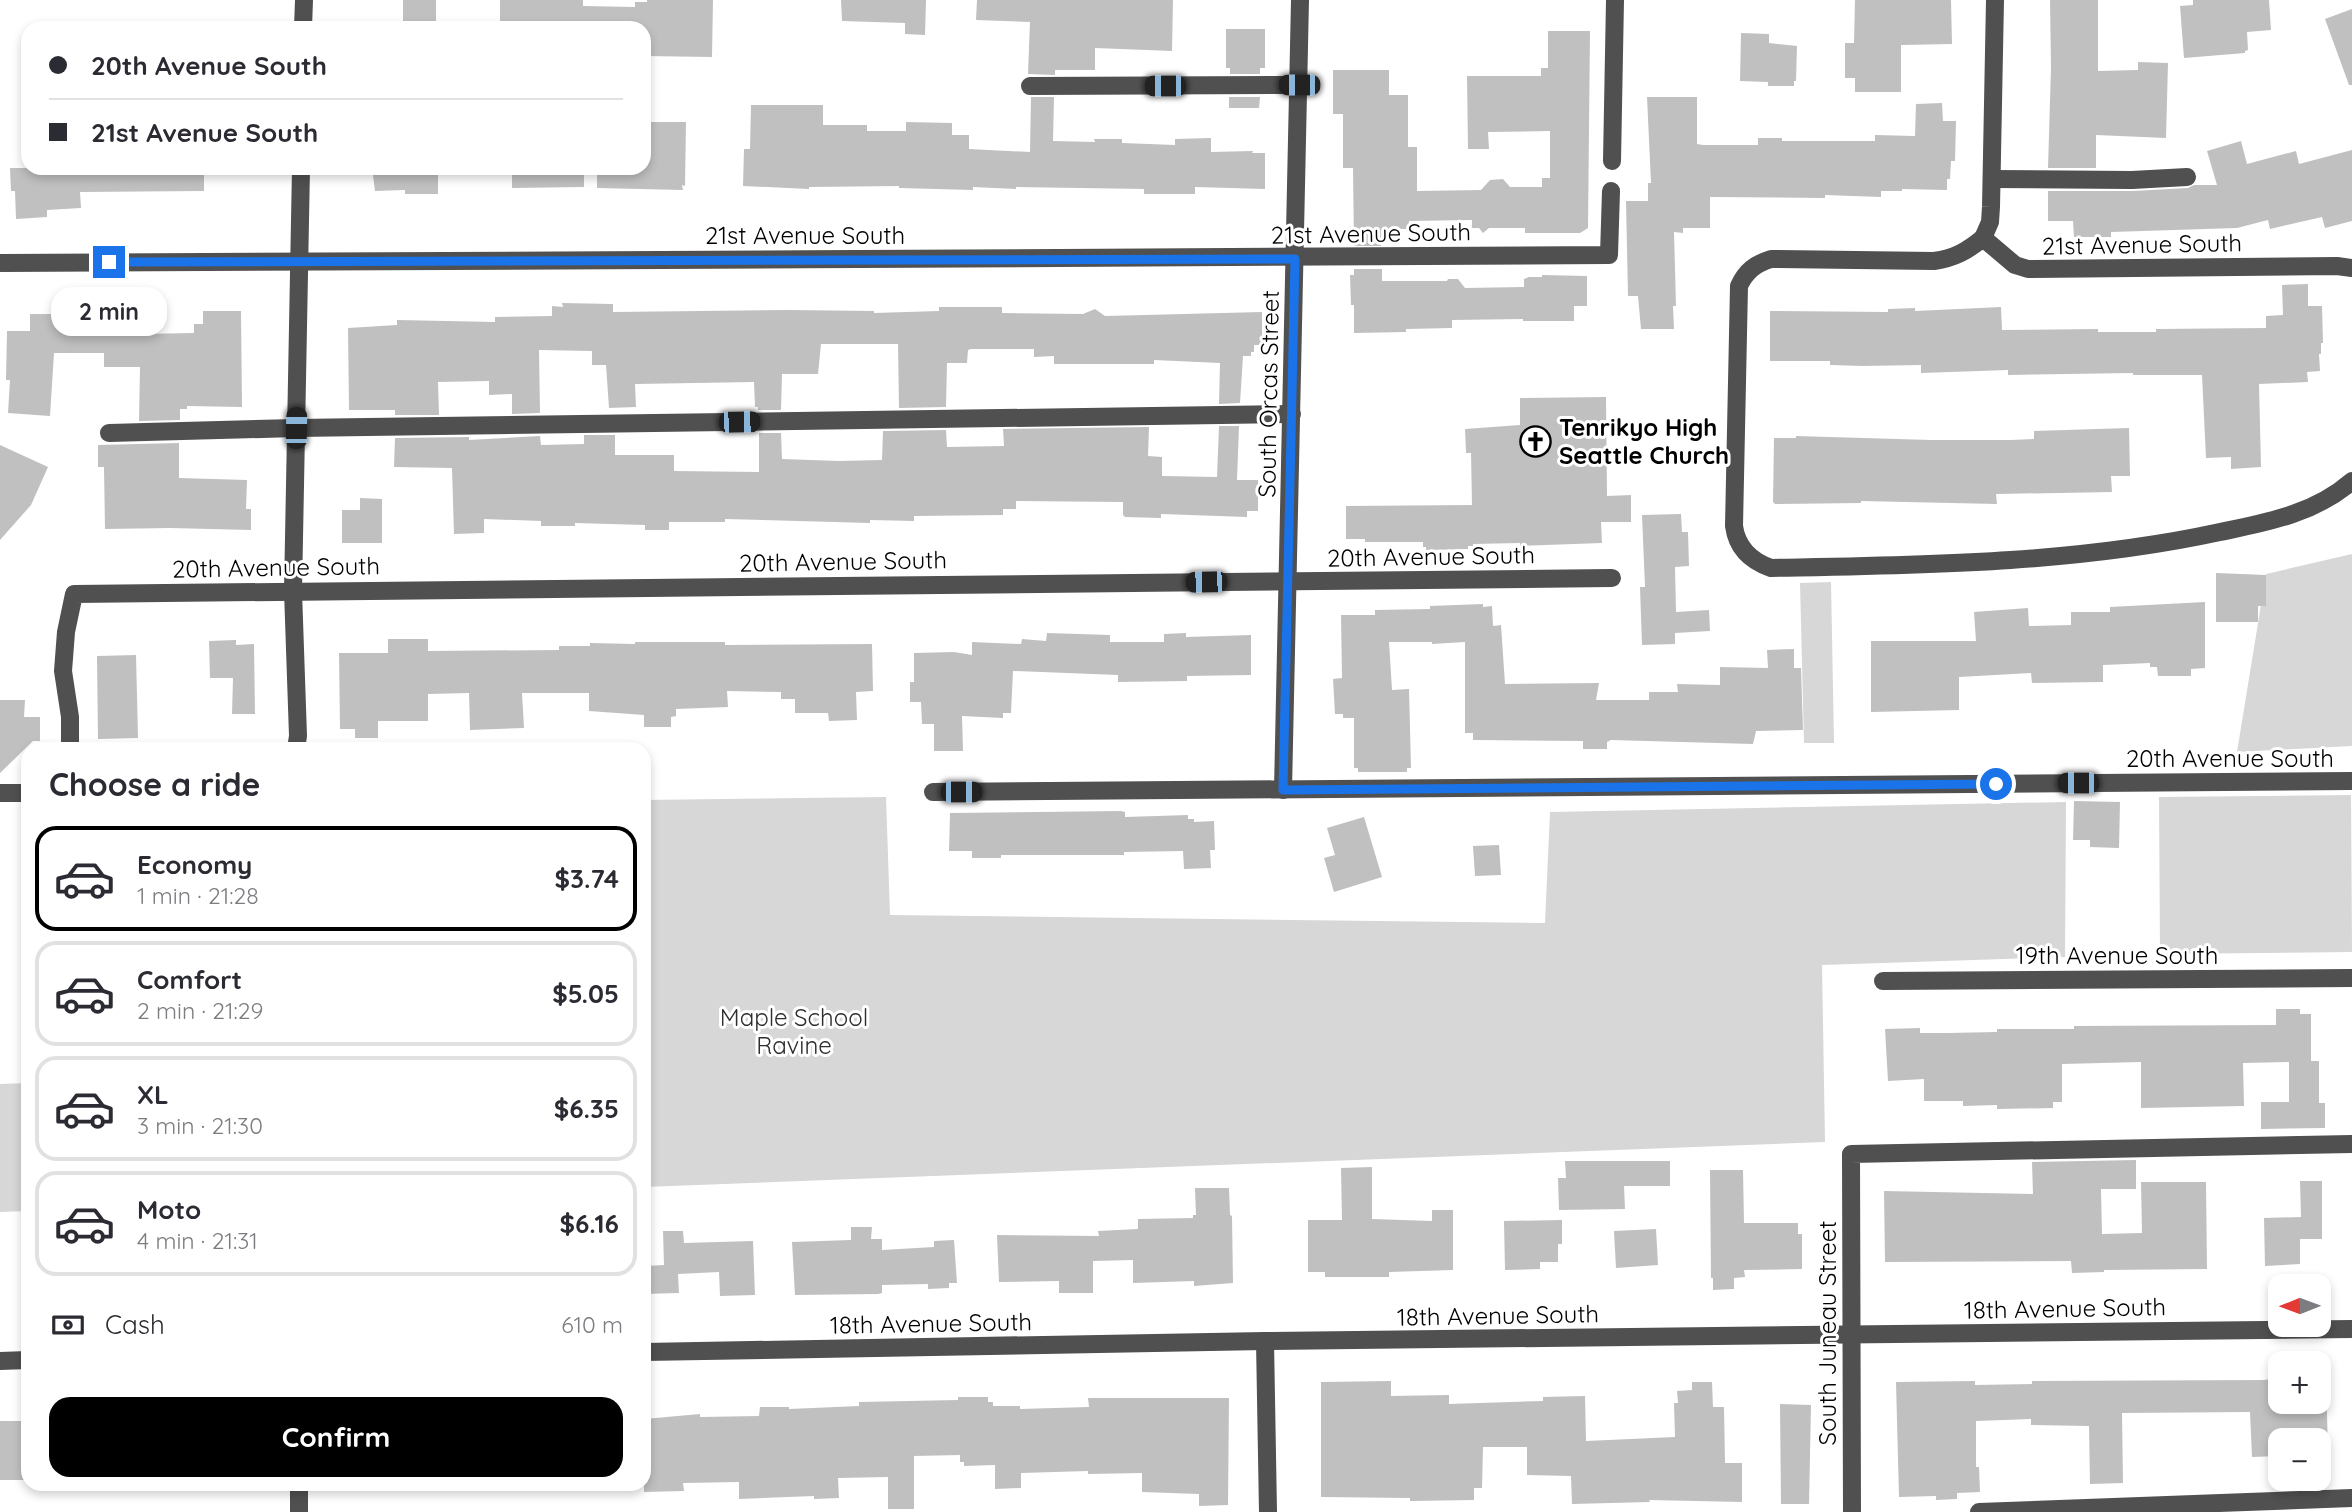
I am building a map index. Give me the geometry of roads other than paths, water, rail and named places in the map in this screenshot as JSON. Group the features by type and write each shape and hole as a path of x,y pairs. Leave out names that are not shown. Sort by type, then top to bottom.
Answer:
{"street":[{"path":"303,21 304,0"},
{"name":"South Orcas Street","path":"1283,790 1300,0"},
{"path":"1612,161 1615,0"},
{"path":"1995,0 1990,222 1983,238 1962,254 1934,261 1771,259 1756,264 1744,276 1739,286 1734,526 1736,536 1747,555 1771,568 2054,557 2142,547 2272,521 2309,509 2336,495 2352,481"},
{"path":"1030,86 1299,85"},
{"path":"297,742 293,591 301,175"},
{"path":"1992,179 2132,180 2187,177"},
{"name":"21st Avenue South","path":"0,263 1295,259 1609,254 1611,191"},
{"name":"21st Avenue South","path":"1983,238 2015,265 2028,269 2352,268"},
{"path":"109,433 1292,414"},
{"name":"20th Avenue South","path":"70,742 70,717 63,671 66,632 74,594 1612,578"},
{"name":"20th Avenue South","path":"933,792 2352,781"},
{"path":"0,793 21,793"},
{"name":"19th Avenue South","path":"1883,981 2352,978"},
{"name":"South Juneau Street","path":"1852,1512 1851,1154 2352,1144"},
{"name":"18th Avenue South","path":"651,1352 1265,1341 2352,1329"},
{"path":"1265,1341 1268,1512"},
{"path":"0,1361 21,1360"},
{"path":"299,1491 299,1512"},
{"path":"1979,1512 2352,1498"}],"place":[{"name":"Tenrikyo High Seattle Church","path":"1536,441"}],"park label":[{"name":"Maple School Ravine","path":"794,1031"}]}
